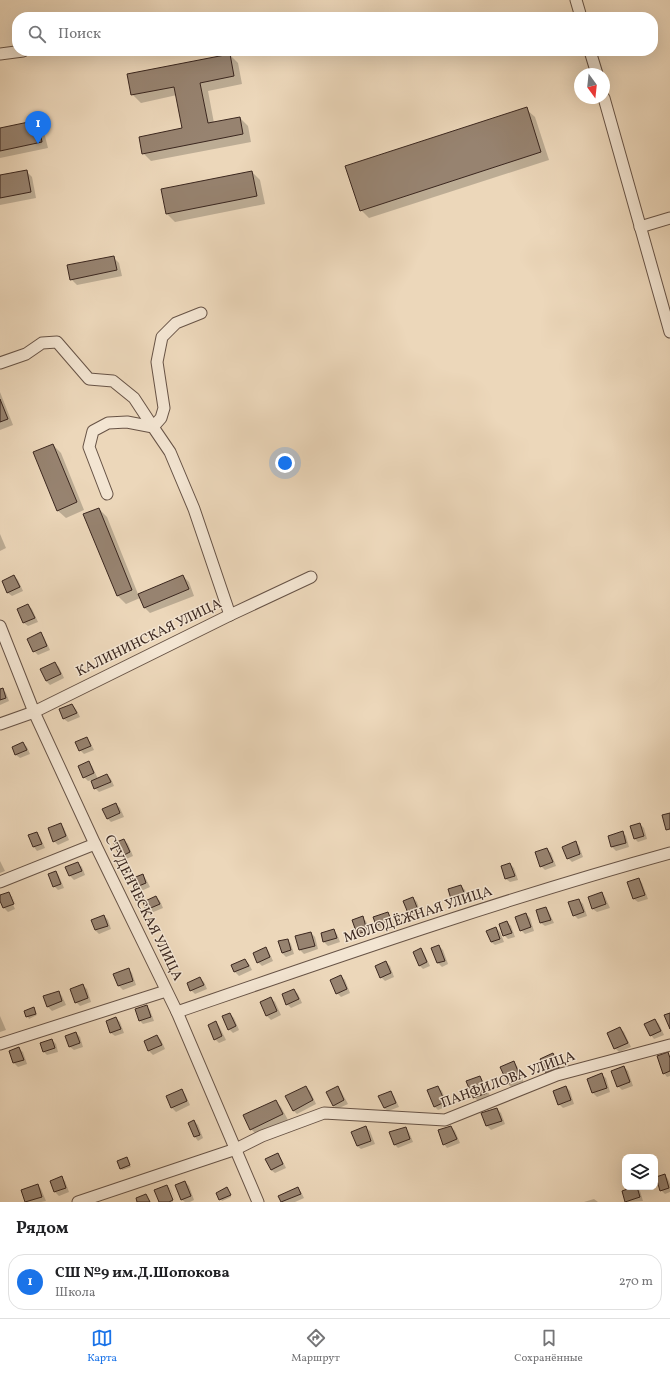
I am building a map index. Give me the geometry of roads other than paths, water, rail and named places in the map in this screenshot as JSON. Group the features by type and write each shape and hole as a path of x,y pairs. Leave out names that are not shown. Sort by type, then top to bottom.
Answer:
{"street":[{"path":"576,0 580,12"},
{"path":"0,54 12,52"},
{"path":"592,56 595,68"},
{"path":"606,104 670,331"},
{"path":"640,227 670,218"},
{"path":"153,427 161,418 164,408 158,362 162,337 176,323 201,313"},
{"path":"0,363 26,354 42,343 57,342 89,379 112,381 134,398 170,452 194,509 230,615"},
{"path":"107,494 88,447 93,431 108,423 127,422 153,427"},
{"name":"КАЛИНИНСКАЯ УЛИЦА","path":"0,724 34,712 230,615 311,577"},
{"name":"СТУДЕНЧЕСКАЯ УЛИЦА","path":"0,626 34,712 95,844 177,1012 258,1202"},
{"path":"0,882 95,844"},
{"name":"МОЛОДЁЖНАЯ УЛИЦА","path":"177,1012 415,931 594,874 670,853"},
{"path":"0,1044 166,991"},
{"name":"ПАНФИЛОВА УЛИЦА","path":"236,1150 262,1136 324,1113 445,1120 557,1075 670,1045"},
{"path":"78,1202 236,1150"}],"place":[{"name":"СШ №9 им.Д.Шопокова","path":"38,144"}]}
